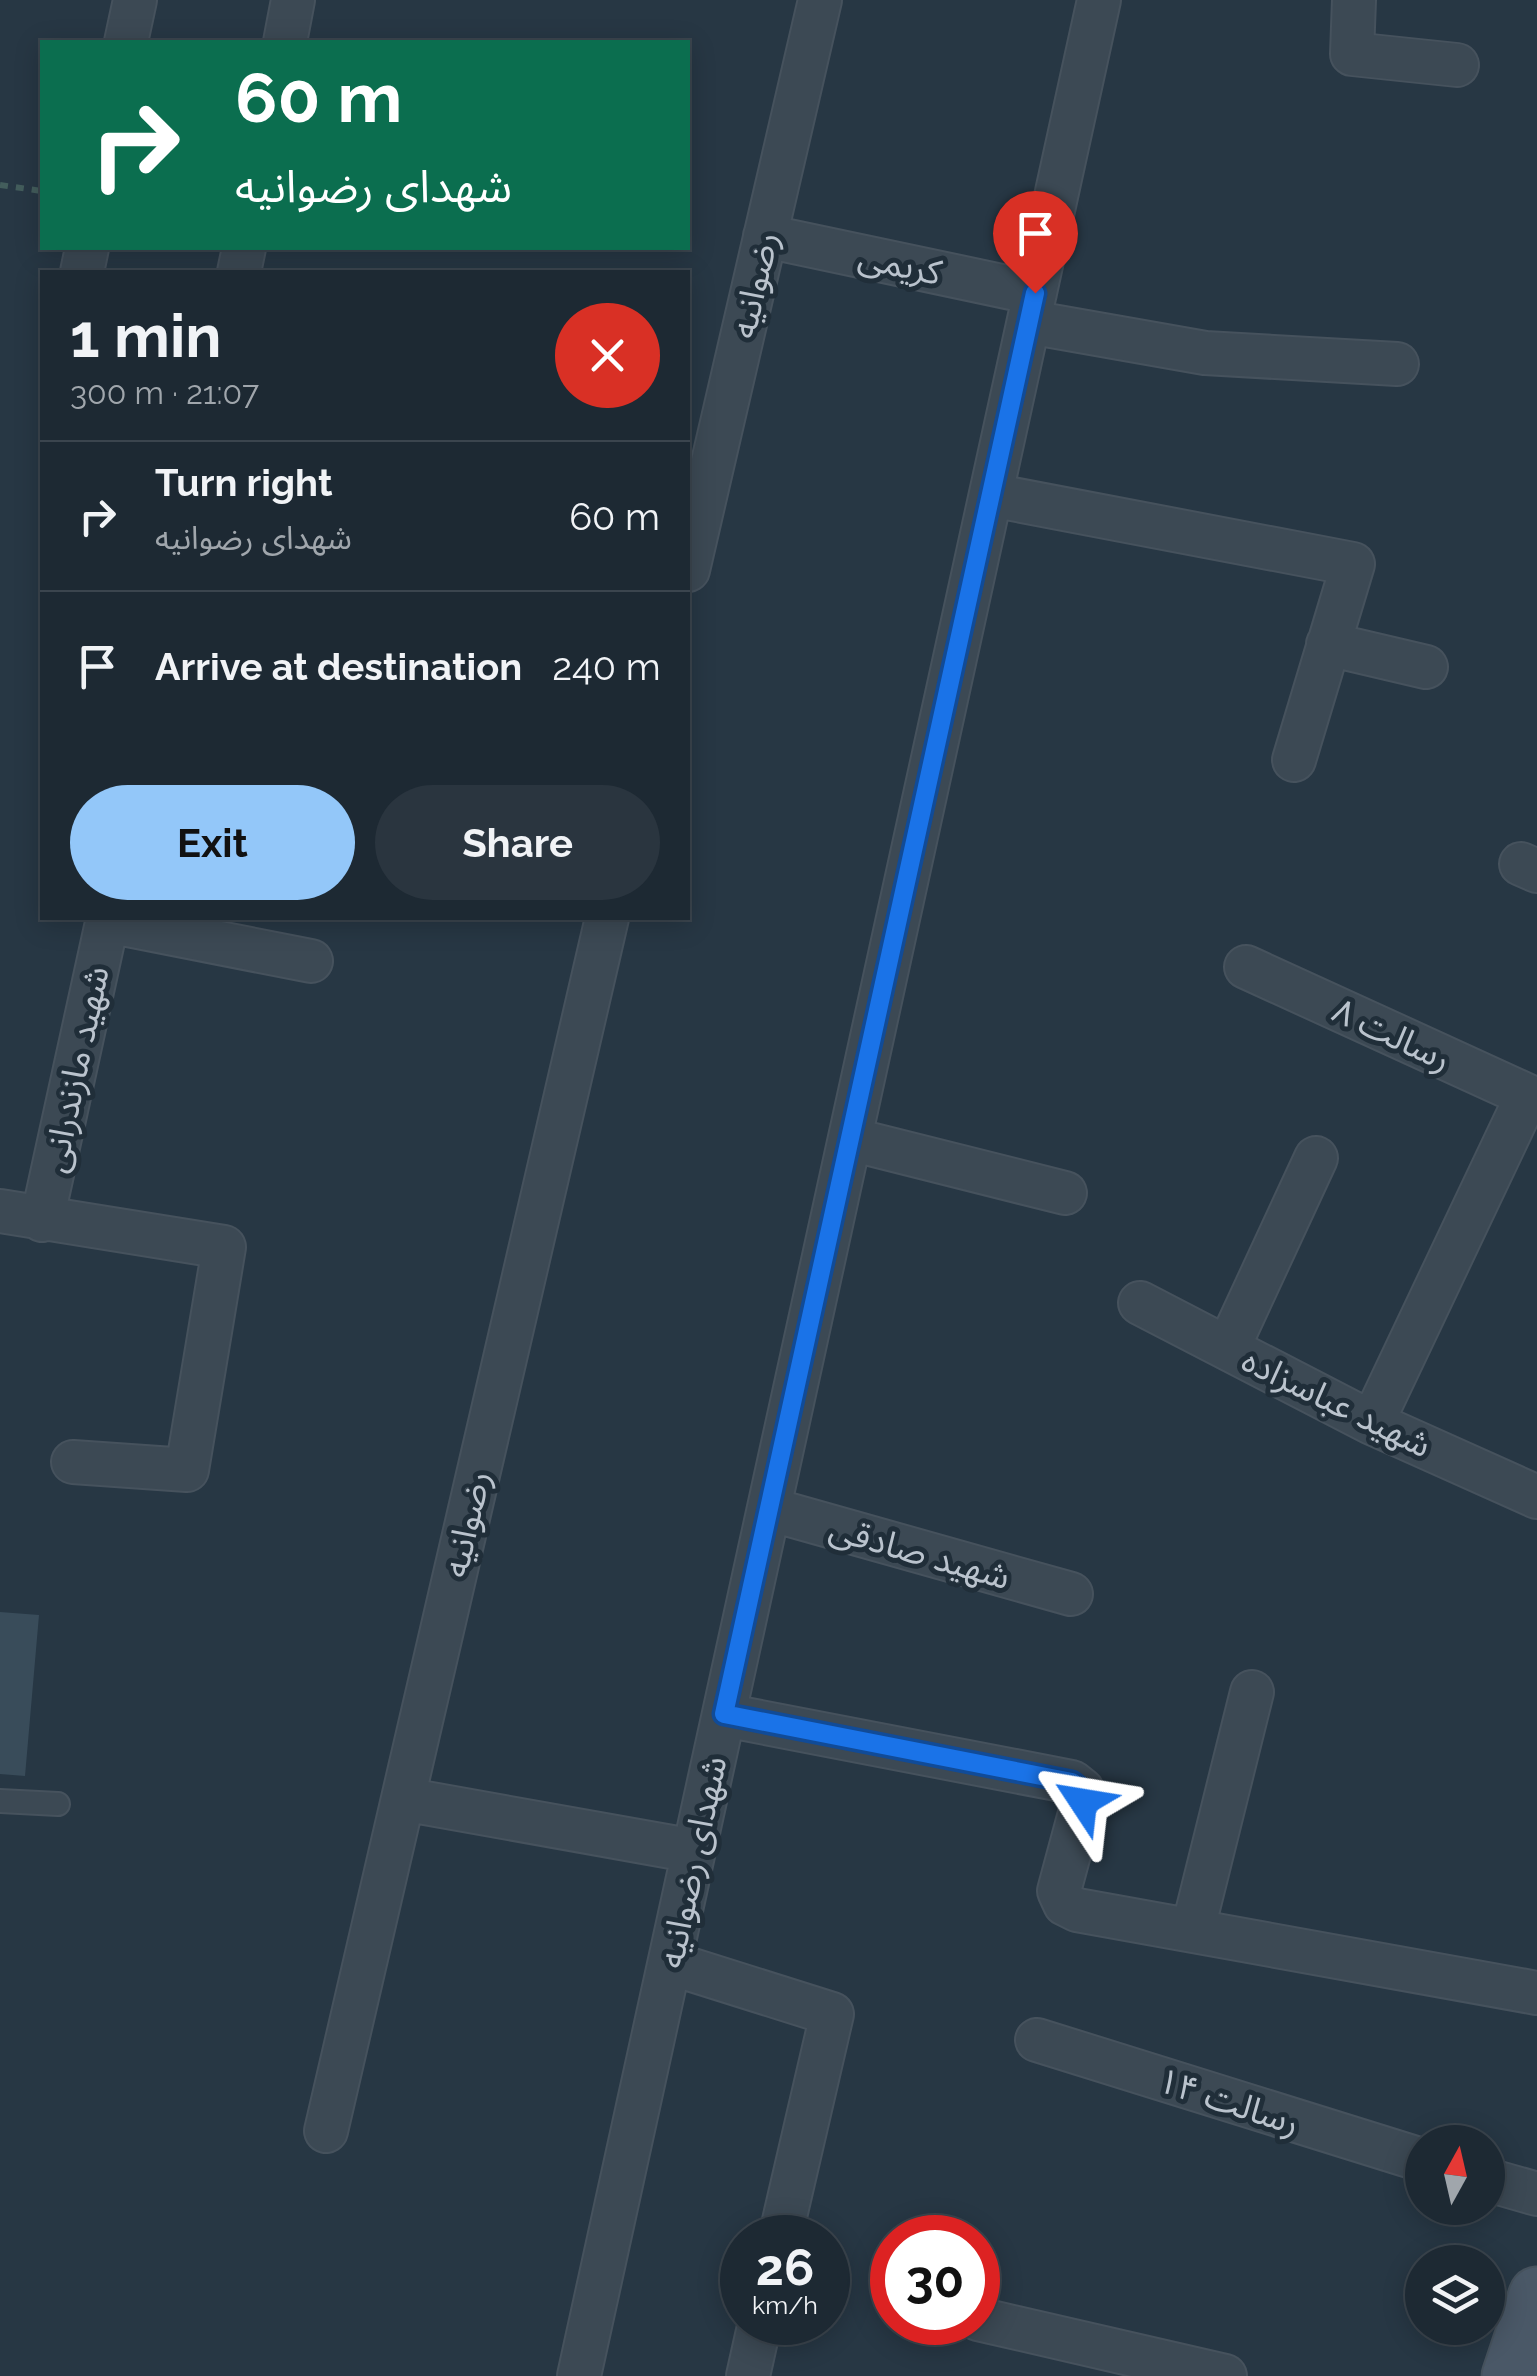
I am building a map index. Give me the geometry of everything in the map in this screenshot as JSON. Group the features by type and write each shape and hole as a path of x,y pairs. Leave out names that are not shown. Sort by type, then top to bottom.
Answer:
{"main road":[{"path":"1510,2376 1537,2295"}],"street":[{"path":"126,40 135,0"},
{"path":"285,40 293,0"},
{"name":"رضوانیه","path":"692,526 820,0"},
{"name":"شهدای رضوانیه","path":"579,2376 1100,0"},
{"path":"1354,0 1352,54 1457,64"},
{"name":"کریمی","path":"765,236 1204,353 1397,364"},
{"path":"991,495 1353,564 1294,760"},
{"path":"1328,644 1426,667"},
{"name":"شهید مازندرانی","path":"42,1220 107,920"},
{"path":"112,920 311,961"},
{"name":"رضوانیه","path":"326,2132 607,920"},
{"name":"رسالت ۸","path":"1246,967 1532,1098"},
{"path":"1372,1423 1532,1098"},
{"path":"850,1139 1065,1192"},
{"path":"1228,1348 1316,1158"},
{"path":"0,1211 224,1247 187,1470 74,1462"},
{"name":"شهید عباسزاده","path":"1140,1303 1372,1423 1537,1497"},
{"name":"شهید صادقی","path":"769,1510 1071,1594"},
{"path":"1193,1929 1252,1692"},
{"path":"724,1714 1072,1782 1082,1790 1083,1802 1059,1891 1065,1904 1077,1910 1537,1993"},
{"path":"403,1799 694,1850"},
{"path":"670,1963 832,2014 785,2215"},
{"name":"رسالت ۱۴","path":"1036,2040 1405,2155"},
{"path":"1505,2185 1537,2194"},
{"path":"1000,2324 1225,2376"},
{"path":"748,2376 755,2345"}],"lane":[{"path":"0,1800 58,1804"}],"path":[{"path":"0,185 40,190"}],"building":[{"path":"0,1612 39,1615 25,1776 0,1774"}],"route":[{"path":"1035,293 724,1714 1072,1782 1082,1790 1083,1802"}]}
